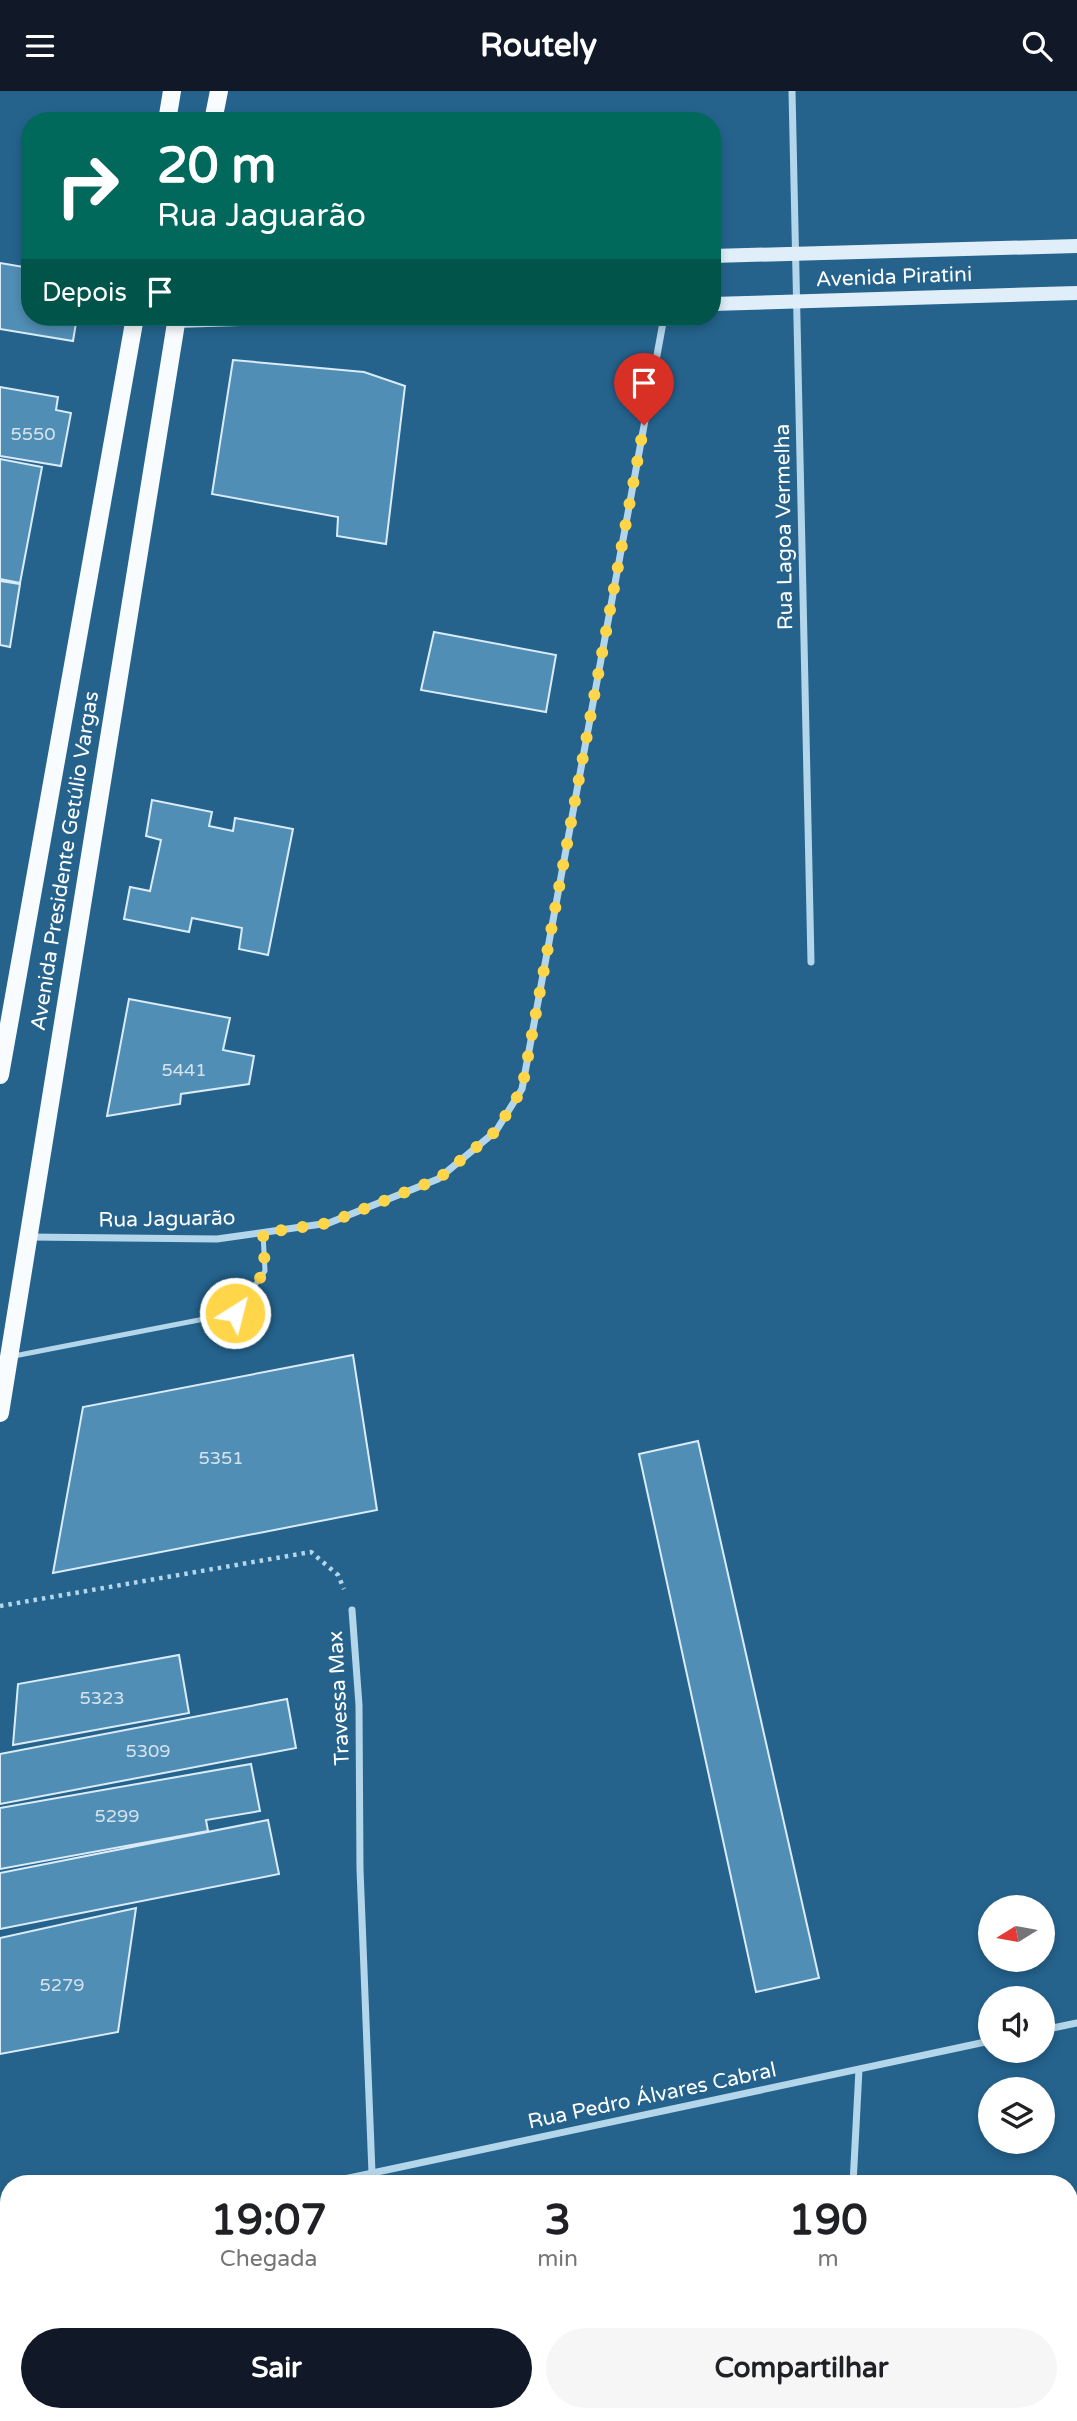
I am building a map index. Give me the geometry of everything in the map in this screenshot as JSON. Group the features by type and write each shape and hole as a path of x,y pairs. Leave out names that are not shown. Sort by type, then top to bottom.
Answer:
{"main road":[{"path":"168,112 172,91"},
{"path":"215,112 219,91"},
{"name":"Avenida Piratini","path":"721,256 1077,246"},
{"name":"Avenida Piratini","path":"721,304 1077,293"},
{"name":"Avenida Presidente Getúlio Vargas","path":"0,1075 133,326"},
{"name":"Avenida Presidente Getúlio Vargas","path":"0,1413 174,326"}],"street":[{"name":"Rua Lagoa Vermelha","path":"792,91 811,962"},
{"name":"Rua Jaguarão","path":"28,1237 218,1239 329,1223 438,1179 496,1131 522,1089 662,326"},
{"name":"Travessa Max","path":"352,1610 359,1705 360,1869 372,2173"},
{"path":"1055,2028 1077,2023"},
{"name":"Rua Pedro Álvares Cabral","path":"363,2175 978,2044"},
{"path":"853,2175 859,2069"}],"lane":[{"path":"10,1357 235,1313 265,1271 263,1233"}],"path":[{"name":"Travessa Max","path":"0,1606 311,1552 338,1575 352,1610"}],"building":[{"path":"0,263 21,266 21,326 76,326 73,341 0,329"},
{"path":"233,360 364,372 405,386 386,544 337,536 338,517 212,494"},
{"path":"0,387 58,397 56,410 71,413 61,466 0,456"},
{"path":"0,459 42,467 20,583 0,579"},
{"path":"0,581 20,584 10,647 0,645"},
{"path":"434,632 556,655 546,712 421,690"},
{"path":"152,800 212,812 209,826 233,831 235,818 293,829 268,955 239,949 242,928 192,918 189,932 124,919 130,887 150,891 161,840 146,836"},
{"path":"129,999 230,1018 223,1050 254,1056 249,1084 181,1094 180,1104 107,1116"},
{"path":"353,1355 377,1510 53,1573 83,1407"},
{"path":"698,1441 819,1978 756,1992 639,1454"},
{"path":"179,1655 189,1713 13,1745 18,1684"},
{"path":"287,1699 296,1748 0,1804 0,1754"},
{"path":"251,1764 260,1811 206,1820 208,1831 0,1869 0,1808"},
{"path":"268,1820 279,1874 0,1929 0,1873"},
{"path":"136,1908 118,2032 0,2054 0,1938"}],"route":[{"path":"235,1313 265,1271 263,1233 329,1223 438,1179 496,1131 522,1089 644,425"}]}
